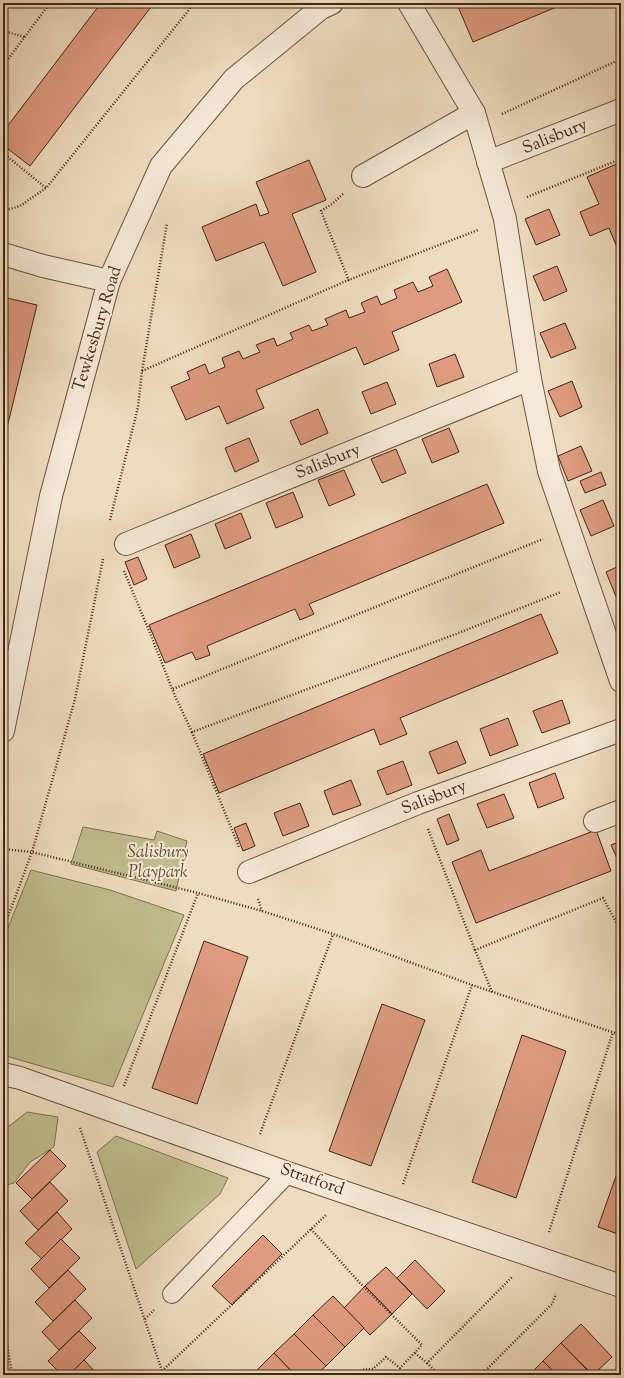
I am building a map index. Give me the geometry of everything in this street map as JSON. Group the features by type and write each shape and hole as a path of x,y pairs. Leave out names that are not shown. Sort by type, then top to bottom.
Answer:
{"street":[{"name":"Tewkesbury Road","path":"3,731 50,496 109,281 161,166 234,79 321,8 332,3"},
{"path":"409,3 474,113 505,219 530,379 549,471 621,681"},
{"name":"Salisbury","path":"488,162 621,110"},
{"path":"363,176 474,113"},
{"path":"3,254 43,266 109,281"},
{"name":"Salisbury","path":"126,544 530,379"},
{"name":"Salisbury","path":"249,872 418,803 621,730"},
{"path":"595,821 621,810"},
{"name":"Stratford","path":"3,1074 20,1078 288,1173 621,1286"}],"lane":[{"path":"172,1294 288,1173"}],"path":[{"path":"3,66 50,3"},
{"path":"3,211 20,206 46,188 188,11 192,3"},
{"path":"3,31 25,36"},
{"path":"474,113 498,115 508,112 621,59"},
{"path":"3,153 46,188"},
{"path":"349,280 320,211 332,204 363,176"},
{"path":"168,218 142,371 138,407 111,513 107,535 126,544 120,561 249,872"},
{"path":"142,371 349,280 505,219"},
{"path":"173,690 568,529"},
{"path":"3,930 32,852 75,699 103,558"},
{"path":"192,732 456,634 566,590"},
{"path":"418,803 492,992"},
{"path":"3,849 32,852 198,893 333,934 472,985 621,1035"},
{"path":"114,1111 198,893"},
{"path":"475,950 603,898 621,932"},
{"path":"251,1159 333,934"},
{"path":"394,1209 472,985"},
{"path":"427,1363 514,1276 530,1256 613,1032"},
{"path":"69,1096 162,1371 162,1375"},
{"path":"162,1371 349,1193"},
{"path":"311,1230 359,1282 422,1345 400,1368 386,1357 373,1369 361,1370 356,1375"},
{"path":"481,1375 552,1304 567,1268"},
{"path":"3,1317 12,1375"},
{"path":"415,1353 439,1375"}],"green space":[{"name":"Salisbury Playpark","path":"83,827 154,840 157,831 187,841 176,891 71,864"},
{"path":"31,870 110,890 184,915 113,1087 6,1056 3,1038 3,964 6,933"},
{"path":"27,1112 58,1117 54,1147 30,1162 14,1183 3,1186 3,1131"},
{"path":"116,1136 228,1178 220,1194 136,1269 97,1152"}],"building":[{"path":"101,3 154,3 30,166 3,145 3,132"},
{"path":"566,3 473,42 457,4"},
{"path":"309,160 326,200 292,214 316,272 283,286 264,242 216,261 202,227 256,204 260,216 269,213 256,182"},
{"path":"621,162 621,257 609,228 590,236 580,212 599,204 587,177"},
{"path":"549,209 560,235 536,245 525,219"},
{"path":"557,266 567,291 544,301 533,276"},
{"path":"447,269 462,302 392,332 399,350 364,365 356,347 256,390 264,408 227,424 219,406 186,420 171,387 190,379 187,372 205,364 209,374 225,367 222,358 239,351 243,359 260,352 256,345 274,338 277,346 293,339 290,333 309,325 312,331 328,325 325,319 346,310 349,318 365,312 361,303 377,296 381,305 397,298 394,290 413,282 418,292 433,286 429,277"},
{"path":"3,297 37,305 3,444"},
{"path":"565,323 576,348 551,358 540,333"},
{"path":"455,354 464,377 437,387 429,364"},
{"path":"572,381 582,407 560,417 548,391"},
{"path":"387,382 396,404 371,414 362,392"},
{"path":"318,409 328,433 301,445 290,421"},
{"path":"449,428 459,452 432,463 422,439"},
{"path":"249,438 259,461 235,472 225,448"},
{"path":"581,446 592,471 568,481 558,456"},
{"path":"396,449 406,473 382,483 371,459"},
{"path":"344,470 355,495 329,506 318,480"},
{"path":"601,472 606,485 585,493 580,481"},
{"path":"487,484 504,523 309,604 314,614 300,620 295,609 207,646 210,655 196,660 192,652 165,663 149,625"},
{"path":"293,492 303,517 276,528 266,503"},
{"path":"603,500 614,526 591,536 580,510"},
{"path":"241,513 251,538 225,549 215,524"},
{"path":"191,534 200,557 174,568 165,545"},
{"path":"138,557 147,579 134,585 125,562"},
{"path":"621,565 621,598 617,599 606,572"},
{"path":"541,614 558,653 400,718 407,734 380,745 374,729 219,793 203,754"},
{"path":"562,700 570,723 542,733 533,711"},
{"path":"508,718 518,745 490,756 480,729"},
{"path":"457,741 466,763 438,774 429,752"},
{"path":"403,761 412,785 387,795 377,771"},
{"path":"555,773 564,798 538,808 529,783"},
{"path":"351,780 361,805 333,815 324,791"},
{"path":"504,794 514,818 487,828 477,804"},
{"path":"300,803 309,826 283,836 274,813"},
{"path":"449,814 459,840 447,845 437,819"},
{"path":"246,823 255,846 243,851 234,828"},
{"path":"596,830 611,871 476,923 452,862 481,850 489,871"},
{"path":"621,841 621,867 611,845"},
{"path":"204,941 248,957 197,1104 152,1088"},
{"path":"382,1004 425,1020 371,1166 329,1151"},
{"path":"522,1035 566,1051 516,1198 472,1182"},
{"path":"50,1150 66,1166 32,1199 16,1183"},
{"path":"621,1162 621,1235 598,1227"},
{"path":"50,1182 68,1201 38,1230 20,1211"},
{"path":"57,1212 72,1229 42,1259 25,1243"},
{"path":"263,1235 282,1254 232,1305 212,1286"},
{"path":"61,1239 80,1258 49,1288 31,1269"},
{"path":"415,1260 445,1291 427,1309 397,1278"},
{"path":"386,1267 412,1294 392,1314 365,1286"},
{"path":"68,1270 86,1289 53,1321 35,1302"},
{"path":"365,1286 392,1314 370,1335 344,1308"},
{"path":"333,1296 364,1328 345,1347 313,1315"},
{"path":"75,1300 92,1318 59,1350 42,1332"},
{"path":"313,1315 345,1347 326,1366 294,1334"},
{"path":"581,1324 612,1357 593,1375 561,1343"},
{"path":"79,1331 96,1348 69,1375 62,1375 48,1361"},
{"path":"294,1334 326,1366 316,1375 295,1375 274,1353"},
{"path":"561,1343 592,1375 557,1375 543,1361"},
{"path":"274,1353 295,1375 260,1375 256,1371"},
{"path":"84,1360 98,1375 69,1375"},
{"path":"543,1361 557,1375 529,1375"}]}
